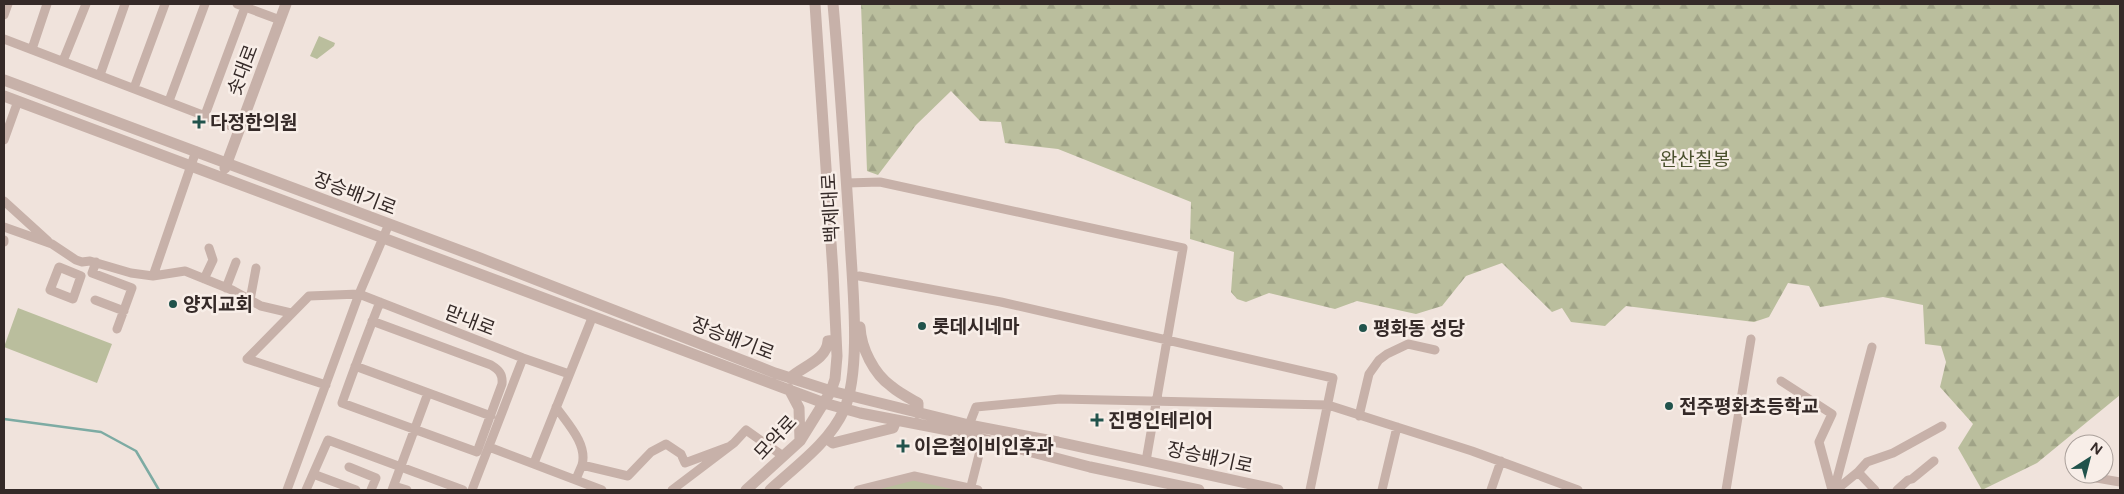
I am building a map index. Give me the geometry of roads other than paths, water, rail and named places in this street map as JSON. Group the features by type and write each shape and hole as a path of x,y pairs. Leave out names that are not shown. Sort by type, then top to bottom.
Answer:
{"street":[{"path":"4,16 8,4"},
{"path":"32,49 47,4"},
{"path":"63,61 86,4"},
{"path":"134,88 165,4"},
{"path":"169,101 205,4"},
{"name":"솟대로","path":"220,177 227,163 286,4"},
{"name":"백제대로","path":"815,4 836,340 836,379 832,391 824,403"},
{"name":"백제대로","path":"833,4 846,183 854,339 853,363 844,409"},
{"path":"205,115 228,52 241,5 280,20"},
{"path":"100,75 123,8"},
{"path":"4,39 239,129"},
{"name":"장승배기로","path":"4,80 389,224 790,384 824,403 844,409 948,430 1090,467 1199,490"},
{"name":"장승배기로","path":"4,96 592,318 790,384 832,391 970,425 1146,461 1260,488 1278,490"},
{"path":"4,140 18,102"},
{"path":"153,276 196,151"},
{"path":"846,183 880,182 1184,248 1146,461"},
{"path":"4,201 52,244 76,260 96,262 132,273 153,276 185,271 262,306 291,313"},
{"path":"286,490 360,294 389,224"},
{"path":"4,227 52,244"},
{"path":"204,279 213,260 209,248"},
{"path":"850,250 857,252 861,341 875,368 889,386 918,403 918,413"},
{"path":"72,272 76,260"},
{"path":"96,262 92,273 132,288 117,328"},
{"path":"226,288 236,262"},
{"path":"250,300 256,268"},
{"path":"858,276 1001,302 1333,378 1310,490"},
{"name":"맏내로","path":"326,385 247,359 309,296 360,294 523,358 569,374"},
{"path":"96,300 124,311"},
{"path":"372,321 490,365 498,370 502,377 502,384 478,452 342,402 372,321 380,302"},
{"path":"534,464 592,318"},
{"path":"1726,490 1751,339"},
{"path":"800,441 799,408 790,384 795,373 807,367 820,356 828,347 828,342 836,340"},
{"path":"1359,416 1369,374 1379,360 1408,344 1436,350"},
{"path":"1834,490 1872,347"},
{"path":"472,490 523,358"},
{"path":"355,366 491,416"},
{"path":"1781,382 1832,414 1819,442 1834,490"},
{"path":"407,490 393,488 428,393"},
{"path":"970,425 976,407 1060,399 1328,405 1501,461 1578,490"},
{"name":"모악로","path":"746,490 800,441 824,403"},
{"path":"556,407 583,448 584,458 576,479"},
{"name":"모악로","path":"770,490 826,438 834,429 844,409"},
{"path":"826,438 833,443 893,428 896,420"},
{"path":"1834,490 1858,472 1867,462 1893,453 1942,426"},
{"path":"1382,490 1397,427"},
{"path":"672,490 728,447 746,430 783,456"},
{"path":"859,490 914,476 973,490 983,439"},
{"path":"306,490 328,440 463,490"},
{"path":"582,465 628,476 652,452 666,444 681,454 685,463 728,447"},
{"path":"489,447 576,479 600,490"},
{"path":"1491,490 1501,461"},
{"path":"1897,490 1934,462"},
{"path":"349,467 376,478 371,490"},
{"path":"1858,472 1875,490"},
{"path":"313,474 356,490"}],"waterway":[{"path":"4,419 101,432 136,451 159,490"}],"place":[{"name":"다정한의원","path":"199,122"},
{"name":"양지교회","path":"173,304"},
{"name":"롯데시네마","path":"922,326"},
{"name":"평화동 성당","path":"1363,328"},
{"name":"전주평화초등학교","path":"1669,406"},
{"name":"진명인테리어","path":"1097,420"},
{"name":"이은철이비인후과","path":"903,446"}],"park label":[{"name":"완산칠봉","path":"1695,159"}]}
